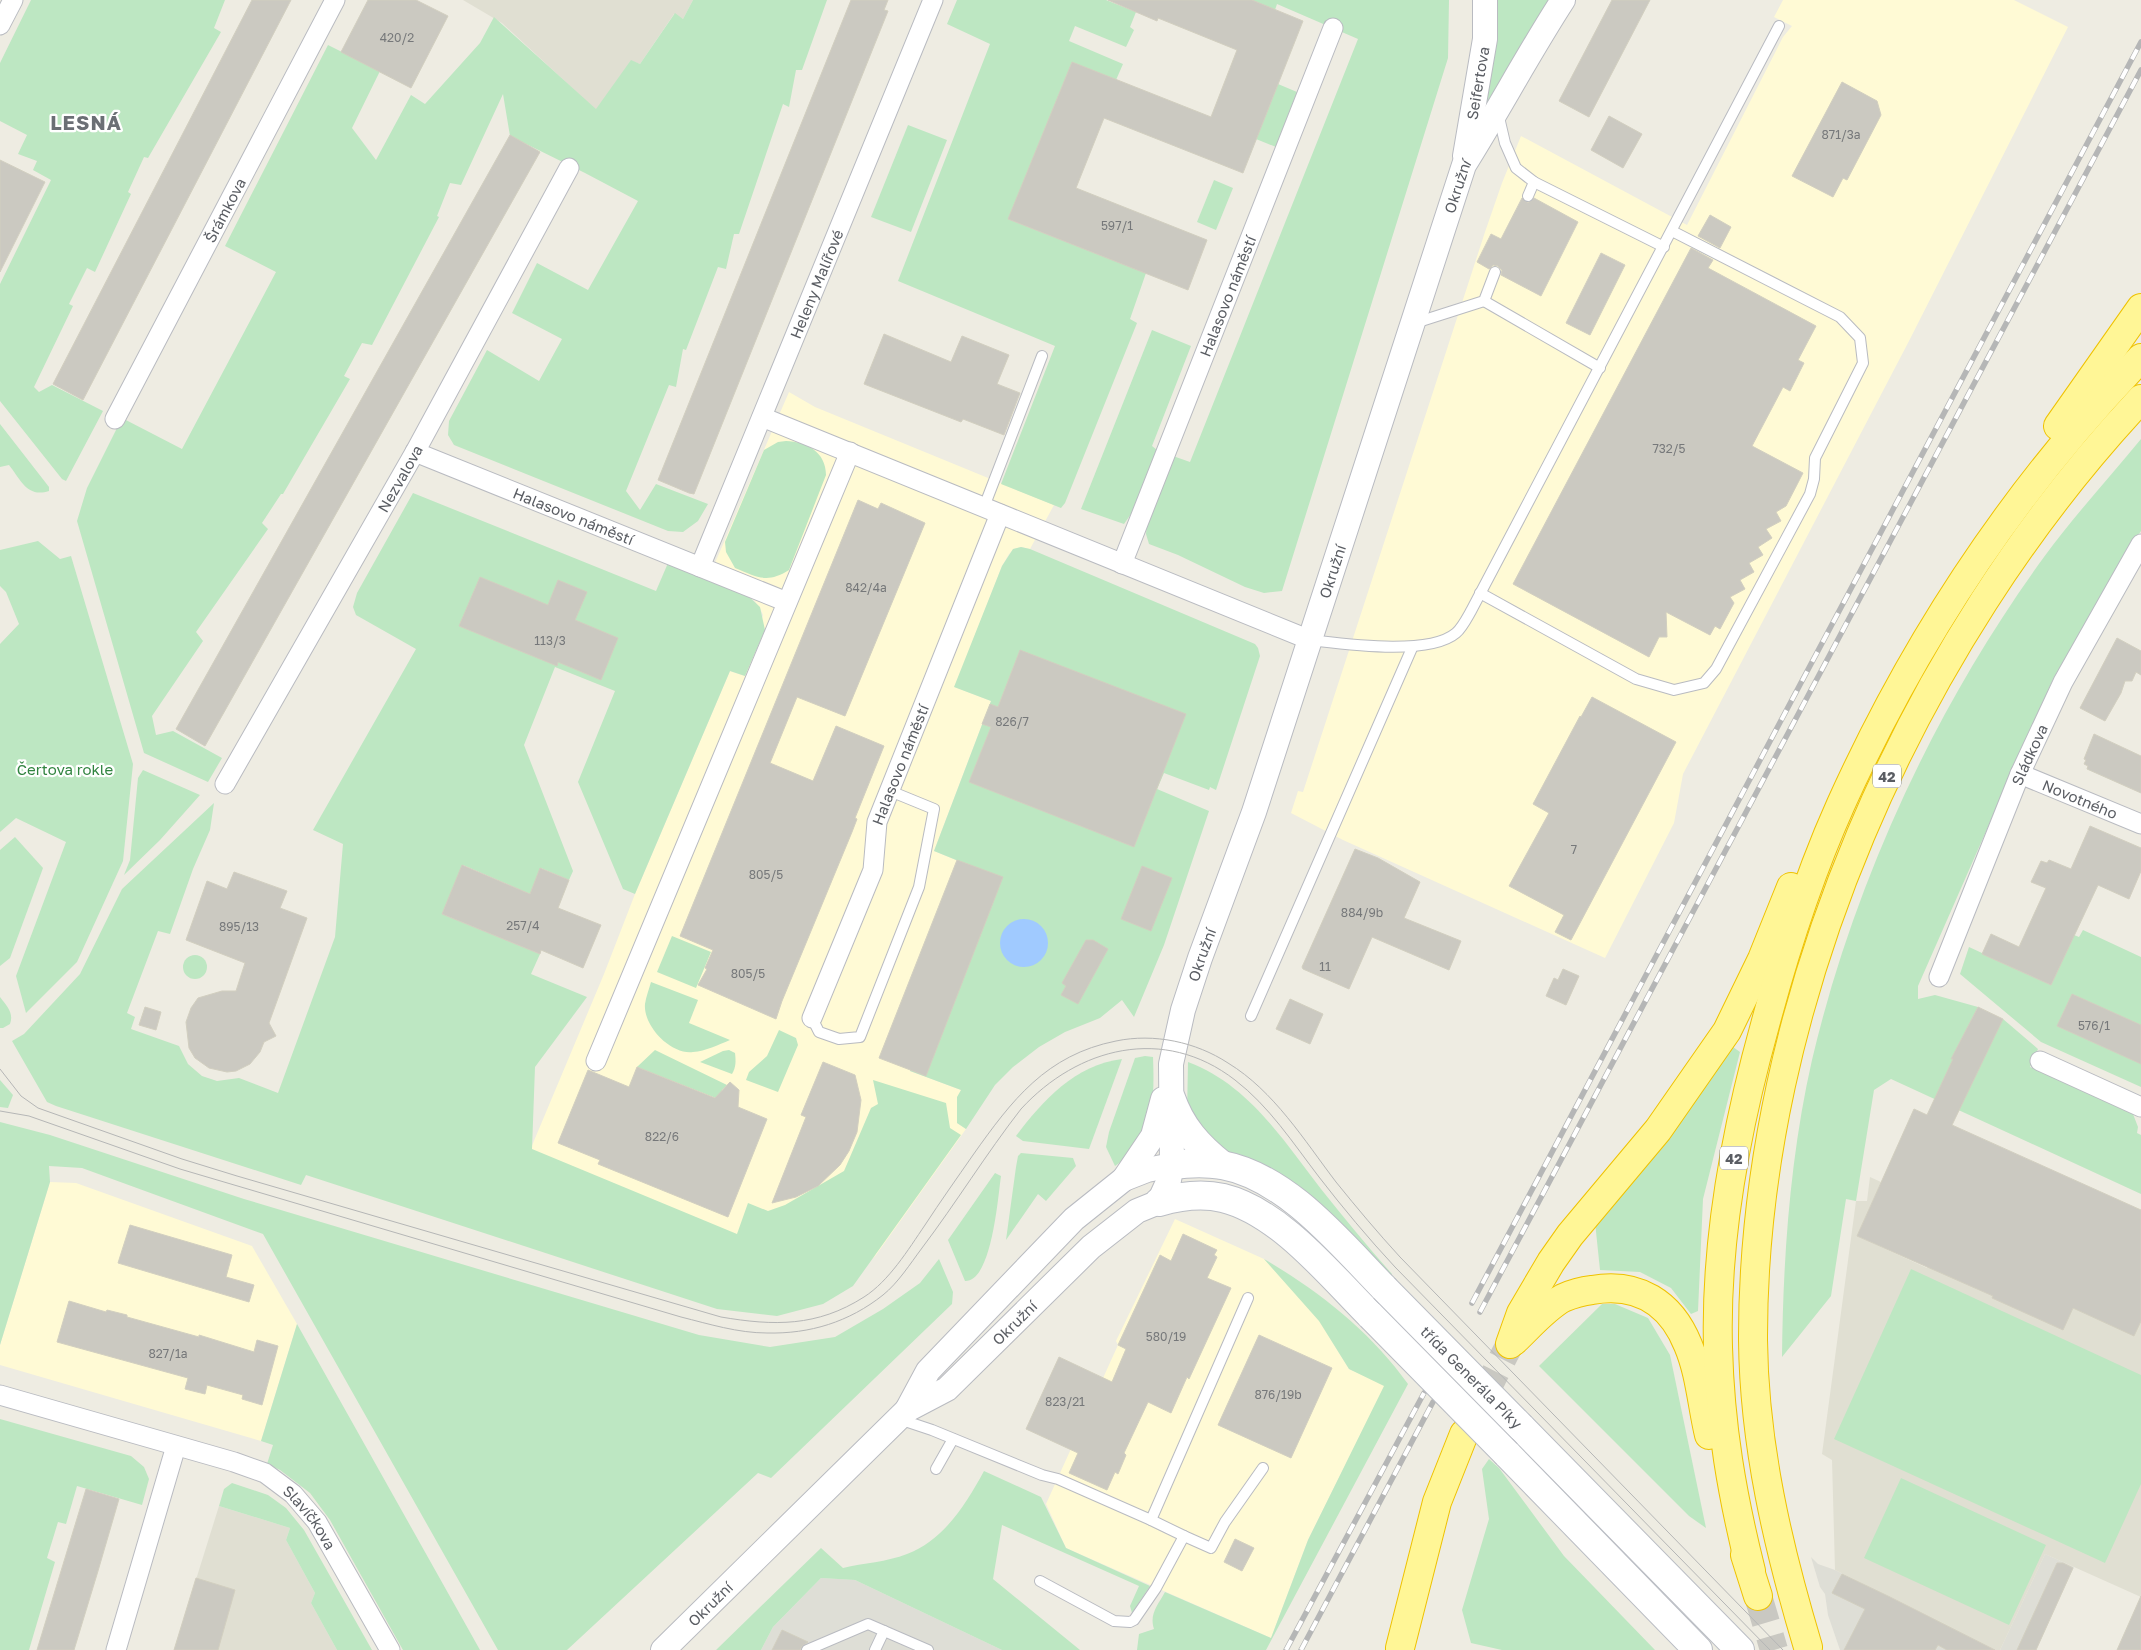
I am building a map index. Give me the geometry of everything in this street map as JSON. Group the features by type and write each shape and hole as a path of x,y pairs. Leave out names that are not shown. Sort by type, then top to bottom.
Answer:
{"highway":[{"name":"42","path":"1861,762 1820,827 1783,904 1762,959 1727,1031 1658,1130 1570,1235 1551,1262 1520,1313 1510,1344 1550,1307 1563,1298 1576,1293 1618,1287 1650,1298 1663,1307 1679,1326 1689,1347 1718,1473 1754,1584 1727,1466 1721,1406 1718,1326 1721,1258 1728,1188 1753,1068 1792,933 1819,858 1861,762 1911,666 1990,540 2034,460 2141,308"},
{"name":"42","path":"1990,540 2104,396 2141,358"},
{"name":"42","path":"1808,1647 1772,1516 1760,1433 1754,1340 1756,1270 1762,1195 1785,1071 1802,1002 1824,932 1851,859 1907,736 1939,677 1980,607 2023,543 2074,478 2141,399"},
{"path":"1403,1649 1436,1502 1464,1434"}],"main road":[{"path":"1171,1098 1178,1117 1190,1136 1222,1165"},
{"path":"1172,1165 1184,1179 1206,1196"},
{"name":"třída Generála Píky","path":"1172,1165 1222,1165 1246,1172 1266,1182 1315,1218 1735,1646"},
{"name":"třída Generála Píky","path":"1159,1202 1182,1196 1206,1196 1236,1202 1271,1221 1300,1245 1698,1650"}],"street":[{"path":"0,25 13,0"},
{"name":"Šrámkova","path":"115,419 335,0"},
{"name":"Heleny Malířové","path":"700,567 933,0"},
{"name":"Seifertova","path":"1464,165 1485,39 1486,0"},
{"name":"Okružní","path":"902,1414 947,1389 1090,1247 1137,1211 1159,1202 1169,1180 1172,1165 1171,1064 1180,1022 1200,958 1254,812 1464,165 1498,111 1530,52 1563,0"},
{"name":"Halasovo náměstí","path":"1122,564 1332,28"},
{"name":"Nezvalova","path":"225,784 415,452 569,168"},
{"path":"762,417 1310,640"},
{"name":"Halasovo náměstí","path":"415,452 787,602"},
{"path":"596,1061 850,452"},
{"name":"Halasovo náměstí","path":"812,1018 873,870 877,822 992,510"},
{"name":"Sládkova","path":"1939,977 2020,774 2063,682 2138,553"},
{"name":"Novotného","path":"2020,774 2141,824"},
{"path":"2040,1061 2141,1107"},
{"path":"1124,1179 1153,1136 1171,1064"},
{"name":"Okružní","path":"663,1650 902,1414 928,1371 1053,1238 1095,1200 1124,1179 1147,1170 1172,1165"},
{"name":"Slavíčkova","path":"0,1394 234,1462 265,1473 293,1494 317,1522 390,1650"},
{"path":"116,1650 176,1446"}],"lane":[{"path":"1310,640 1412,648 1436,644 1457,633 1600,368 1779,26"},
{"path":"1498,111 1505,143 1516,168 1534,182 1664,247"},
{"path":"1528,196 1534,182"},
{"path":"1480,593 1636,678 1674,690 1690,687 1704,682 1716,669 1810,494 1814,479 1815,458 1863,363 1860,338 1840,317 1672,231"},
{"path":"1484,302 1495,272"},
{"path":"1411,324 1484,302 1600,368"},
{"path":"992,510 1042,356"},
{"path":"1251,1016 1412,648"},
{"path":"812,1018 819,1032 838,1039 860,1037 919,887 934,809 890,791"},
{"path":"1151,1520 1248,1298"},
{"path":"902,1414 953,1439 1042,1475 1058,1479 1211,1548 1225,1522 1263,1468"},
{"path":"936,1469 953,1439"},
{"path":"1040,1581 1114,1621 1130,1622 1134,1620 1156,1588 1184,1536"},
{"path":"807,1650 868,1624 925,1649"},
{"path":"875,1650 884,1631"}],"shaded area":[{"path":"463,0 693,0 683,19 674,14 640,64 631,61 596,110 502,23"},
{"path":"1783,0 2014,0 2068,27 1909,341 1683,774 1674,823 1605,958 1343,840 1291,813 1298,791 1303,792 1485,232 1521,136 1687,225 1783,37 1792,26 1774,17"},
{"path":"789,392 815,407 1054,505 1030,549 1021,547 1014,549 1002,566 955,687 991,701 934,851 988,873 910,1071 961,1090 957,1123 966,1129 870,1261 711,1251 523,1167 604,974 635,894 730,671 745,676 763,615 754,600 708,579"},
{"path":"1870,1177 1881,1182 1857,1236 1927,1268 1951,1215 2087,1277 2141,1219 2141,1597 2045,1554 2000,1650 1995,1650 1835,1570 1832,1460 1822,1454 1856,1201 1867,1201"},
{"path":"50,1182 76,1183 252,1246 297,1324 261,1441 0,1365 0,1345"},
{"path":"1175,1219 1264,1259 1319,1320 1349,1369 1385,1385 1308,1540 1271,1638 1066,1548 1046,1504 1118,1345 1116,1341"},
{"path":"219,1506 290,1528 286,1540 315,1593 311,1603 337,1650 174,1650"},
{"path":"2045,1554 2074,1567 2036,1650 2000,1650"},
{"path":"1811,1557 1818,1564 1835,1570 1995,1650 1840,1650 1828,1615 1825,1594 1820,1587"},
{"path":"821,1578 855,1580 1002,1650 761,1650 773,1627"}],"green space":[{"path":"31,0 225,0 214,28 221,32 148,158 144,157 128,192 131,194 95,272 87,268 69,304 73,306 34,387 39,392 52,385 103,411 66,481 62,479 0,401 0,284 51,180 33,170 37,161 18,154 27,135 0,121 0,63"},
{"path":"693,0 827,0 802,70 796,70 789,107 783,104 739,234 734,234 726,269 718,267 686,350 683,349 676,387 669,385 626,491 640,510 656,484 708,504 698,521 683,532 668,531 454,445 448,435 449,421 487,350 539,381 562,339 512,313 537,263 588,290 638,201 510,136 503,94 461,185 450,183 437,216 439,217 372,345 362,343 344,376 350,379 283,494 281,494 262,523 268,529 196,632 203,641 152,716 156,735 173,731 222,758 208,782 144,753 77,521 87,488 122,418 182,449 276,272 225,246 328,45 380,71 352,128 376,160 411,95 425,104 480,43 494,17 596,109 631,60 640,64 675,13 683,19"},
{"path":"957,0 1106,0 1136,12 1130,27 1134,30 1126,47 1075,26 1069,41 1123,64 1116,80 1008,219 1146,273 1130,319 1137,323 1065,503 1061,508 1001,484 1055,346 898,281 990,44 947,24"},
{"path":"1252,0 1449,0 1448,58 1282,591 1264,593 1245,587 1178,555 1149,544 1146,534 1147,522 1173,456 1190,462 1358,39 1277,4 1275,10"},
{"path":"1495,0 1554,0 1487,106 1485,103"},
{"path":"1278,84 1297,92 1276,147 1256,139"},
{"path":"908,125 947,140 911,232 871,217"},
{"path":"1214,180 1233,188 1216,230 1197,222"},
{"path":"1152,330 1191,346 1152,446 1157,450 1131,514 1124,524 1081,509"},
{"path":"0,424 49,487 49,491 41,493 30,490 21,482 9,465 0,467"},
{"path":"2141,439 2141,531 2053,679 1918,986 1918,999 1935,995 1978,1007 1952,1059 2003,1019 2038,1049 2030,1067 2133,1114 2138,1127 2137,1133 2141,1135 2141,1194 1891,1079 1874,1090 1856,1201 1846,1199 1831,1296 1782,1357 1784,1282 1789,1208 1804,1097 1830,993 1851,927 1875,862 1903,797 1934,734 1968,673 2005,614 2055,542"},
{"path":"786,441 808,446 819,454 823,460 826,475 789,570 774,577 762,578 735,568 726,552 725,542 764,450 778,442"},
{"path":"413,493 656,591 668,563 745,593 760,607 765,630 745,676 730,671 635,894 623,889 578,782 615,691 555,667 524,745 573,871 569,880 541,868 530,894 463,865 442,914 540,954 531,974 587,997 535,1067 532,1149 737,1234 748,1203 768,1211 785,1205 844,1171 871,1108 878,1104 873,1080 946,1103 950,1128 961,1135 853,1286 823,1304 777,1316 717,1309 306,1175 301,1185 56,1106 47,1102 12,1041 24,1034 80,974 122,889 214,803 210,830 193,869 170,934 158,931 127,1013 135,1017 131,1029 179,1046 188,1064 202,1076 217,1081 239,1078 278,1093 335,937 343,844 313,830 416,649 356,615 353,607 357,593"},
{"name":"Čertova rokle","path":"38,541 60,559 71,556 133,764 123,861 77,962 26,1013 16,976 66,842 16,818 0,832 0,644 19,624 6,592 0,586 0,550"},
{"path":"1021,547 1030,549 1255,644 1260,656 1216,790 1210,787 1209,790 1164,773 1157,789 1209,811 1164,945 1134,1017 1122,1000 1100,1018 1065,1032 1039,1047 1013,1067 995,1085 966,1129 957,1123 957,1097 961,1090 910,1071 988,873 934,851 991,701 954,687 1002,566 1013,549"},
{"path":"143,770 200,795 160,840 124,875 130,860 138,778"},
{"path":"15,837 43,868 10,958 0,966 0,850"},
{"path":"2083,930 2141,957 2141,1087 2041,1042 1960,974 1969,947 2051,985 2074,935 2079,937"},
{"path":"672,936 711,952 696,988 657,972"},
{"path":"195,955 204,958 207,967 204,976 195,979 186,976 183,967 186,958"},
{"path":"651,982 698,1000 689,1023 730,1040 693,1052 685,1052 668,1044 654,1030 646,1013 645,1001"},
{"path":"0,997 11,1016 10,1024 3,1028 0,1028"},
{"path":"779,1030 796,1038 798,1045 778,1092 746,1080 749,1072 767,1056"},
{"path":"1733,1047 1740,1052 1703,1199 1698,1311 1691,1314 1671,1288 1640,1272 1600,1270 1595,1222 1649,1158"},
{"path":"655,1050 727,1085 722,1090 721,1100 637,1067"},
{"path":"729,1050 735,1053 735,1064 732,1074 700,1062 723,1051"},
{"path":"1153,1057 1152,1104 1147,1132 1138,1146 1115,1166 1106,1147 1109,1132 1135,1058"},
{"path":"1122,1059 1089,1149 1023,1141 1016,1136 1037,1110 1062,1086 1089,1068"},
{"path":"1188,1062 1229,1084 1247,1099 1278,1134 1338,1211 1392,1274 1391,1276 1314,1199 1271,1169 1257,1162 1216,1149 1187,1115"},
{"path":"0,1080 13,1095 8,1108 0,1107"},
{"path":"0,1122 50,1135 244,1199 699,1335 770,1347 835,1337 883,1309 920,1283 939,1259 953,1292 952,1304 771,1478 758,1473 567,1650 498,1650 263,1234 82,1168 49,1166 50,1182 0,1345"},
{"path":"1021,1153 1073,1158 1076,1166 1046,1201 1038,1194 1006,1240 1016,1167 1018,1156"},
{"path":"995,1173 1001,1176 992,1236 982,1268 974,1278 965,1281 948,1240"},
{"path":"1264,1259 1284,1271 1343,1314 1378,1347 1408,1384 1266,1650 1137,1650 1139,1634 1154,1629 1153,1614 1165,1592 1271,1638 1308,1540 1384,1386 1349,1369 1319,1321"},
{"path":"1911,1269 2141,1375 2141,1484 2105,1563 1834,1439"},
{"path":"1602,1304 1615,1304 1648,1318 1670,1355 1706,1528 1689,1516 1539,1366"},
{"path":"297,1324 480,1650 403,1650 330,1520 310,1493 280,1470 267,1464 273,1445 261,1441"},
{"path":"0,1419 131,1456 144,1467 149,1479 142,1505 77,1486 66,1524 58,1522 47,1558 55,1562 29,1650 0,1650"},
{"path":"1489,1459 1499,1468 1564,1556 1655,1650 1502,1650 1471,1643 1462,1610 1489,1519 1482,1469"},
{"path":"984,1471 1041,1497 1066,1548 1150,1586 1132,1613 1130,1606 1139,1586 1002,1525 993,1579 1080,1650 1002,1650 855,1580 821,1578 773,1627 761,1650 716,1650 821,1548 843,1568 907,1554 932,1540 953,1520 970,1496"},
{"path":"1901,1478 2046,1545 2009,1625 1864,1558"},
{"path":"232,1483 268,1495 286,1508 304,1530 372,1650 337,1650 311,1603 315,1593 286,1540 290,1528 219,1506 224,1489"}],"water":[{"path":"1024,919 1033,921 1041,926 1046,934 1048,943 1046,952 1041,960 1033,965 1024,967 1015,965 1007,960 1002,952 1000,943 1002,934 1007,926 1015,921"}],"building":[{"path":"252,0 291,0 83,400 53,384"},
{"path":"368,0 416,0 448,16 411,88 341,52"},
{"path":"851,0 888,0 884,10 888,11 694,494 689,493 658,480"},
{"path":"1108,0 1252,0 1303,21 1243,173 1104,118 1076,188 1207,240 1188,290 1008,219 1072,62 1211,117 1237,50 1158,18 1157,21"},
{"path":"1612,0 1650,0 1589,117 1559,101"},
{"path":"1842,82 1877,101 1881,115 1847,180 1843,178 1833,197 1792,176"},
{"path":"1609,116 1642,134 1623,168 1591,150"},
{"path":"510,135 540,152 205,746 176,729"},
{"path":"0,160 45,182 0,272"},
{"path":"1522,198 1528,203 1534,198 1578,222 1541,296 1501,275 1502,270 1498,266 1493,265 1489,269 1477,262 1491,234 1501,239"},
{"path":"1710,215 1731,227 1720,248 1698,236"},
{"path":"1691,248 1713,260 1708,268 1816,326 1798,360 1804,363 1790,391 1783,387 1752,446 1803,473 1786,506 1776,512 1781,521 1766,529 1772,538 1758,547 1763,555 1749,563 1754,572 1740,580 1745,589 1730,597 1734,603 1720,629 1715,626 1710,635 1666,612 1667,637 1659,637 1649,657 1513,584"},
{"path":"1601,253 1625,265 1590,335 1566,323"},
{"path":"884,334 951,362 962,336 1009,355 997,384 1020,393 1004,435 963,419 961,422 864,384"},
{"path":"858,500 878,509 881,503 925,523 845,716 797,697 770,763 813,781 836,726 884,746 855,818 857,819 852,832 776,1019 698,985 707,969 705,968 713,950 680,936"},
{"path":"480,577 548,605 558,580 587,592 575,620 618,638 601,680 558,662 557,666 459,626"},
{"path":"2117,638 2141,651 2141,675 2136,672 2132,681 2125,681 2121,693 2105,721 2080,708"},
{"path":"1020,650 1186,714 1134,847 969,782 991,727 982,724 990,704 998,707"},
{"path":"1592,697 1676,742 1571,940 1555,932 1564,915 1509,886 1549,813 1533,804"},
{"path":"2094,734 2141,756 2141,793 2087,769 2088,766 2084,764 2086,760 2084,759"},
{"path":"2090,826 2141,848 2141,871 2129,899 2098,885 2051,985 1982,954 1991,934 2019,947 2046,888 2031,882 2041,861 2047,863 2049,860 2071,869"},
{"path":"1355,849 1378,858 1420,882 1404,918 1461,941 1449,970 1372,937 1349,989 1303,969 1302,967"},
{"path":"957,860 1003,877 926,1076 879,1058"},
{"path":"462,865 530,894 540,868 569,880 558,908 601,925 583,968 541,950 540,954 442,914"},
{"path":"1142,866 1172,878 1151,931 1121,919"},
{"path":"234,872 287,891 280,908 307,918 269,1023 276,1036 264,1042 260,1052 250,1064 236,1071 227,1072 209,1068 195,1058 189,1048 186,1022 191,1008 198,998 222,991 236,991 245,963 186,940 207,881 227,889"},
{"path":"1086,940 1093,940 1108,949 1078,1004 1061,995 1066,986 1062,983"},
{"path":"1563,969 1579,976 1566,1005 1546,996 1554,978 1558,980"},
{"path":"2072,994 2141,1025 2141,1064 2057,1026"},
{"path":"1290,999 1323,1014 1310,1044 1276,1029"},
{"path":"145,1007 161,1012 156,1030 139,1025"},
{"path":"1978,1007 2003,1019 1952,1125 2141,1210 2141,1321 2134,1336 2073,1308 2063,1330 1992,1298 1993,1296 1857,1236 1914,1109 1927,1115 1953,1059 1951,1059"},
{"path":"823,1062 855,1075 861,1100 857,1132 849,1151 840,1165 818,1186 796,1197 772,1203 806,1117 801,1115"},
{"path":"637,1067 715,1098 730,1082 739,1090 738,1107 767,1119 728,1217 598,1164 600,1160 558,1143 588,1070 629,1087"},
{"path":"130,1225 232,1255 226,1277 254,1285 249,1302 118,1263"},
{"path":"1183,1234 1217,1250 1214,1255 1217,1257 1207,1278 1231,1288 1189,1379 1187,1377 1171,1413 1148,1402 1124,1453 1126,1455 1118,1474 1115,1472 1107,1490 1069,1473 1078,1453 1026,1429 1059,1357 1112,1382 1126,1349 1118,1345 1160,1255 1171,1261"},
{"path":"69,1301 106,1312 107,1310 127,1315 127,1317 199,1337 199,1335 254,1352 257,1340 278,1346 262,1405 242,1399 243,1395 207,1385 205,1394 185,1389 188,1378 57,1342"},
{"path":"1259,1335 1332,1368 1291,1458 1218,1425"},
{"path":"86,1489 119,1499 74,1650 37,1650"},
{"path":"1235,1539 1254,1548 1242,1571 1224,1562"},
{"path":"2057,1563 2063,1563 2073,1568 2036,1650 2017,1650"},
{"path":"1842,1574 1995,1650 1947,1650 1938,1645 1935,1650 1844,1650 1865,1609 1832,1593"},
{"path":"196,1578 235,1590 218,1650 174,1650"},
{"path":"2141,1596 2141,1650 2117,1650"},
{"path":"782,1630 808,1642 800,1650 772,1650"}],"tunnel":[{"path":"1464,1434 1510,1344"},
{"path":"1758,1596 1774,1650"}],"tram line":[{"path":"0,1069 21,1096 38,1108 182,1159 721,1317 777,1323 795,1322 829,1314 847,1307 882,1283 905,1255 1002,1116 1017,1098 1050,1069 1070,1057 1091,1048 1116,1041 1145,1038 1174,1041 1189,1045 1228,1063 1260,1087 1300,1133 1344,1192 1400,1257 1783,1650"},
{"path":"0,1111 29,1116 180,1169 681,1317 724,1328 783,1333 814,1329 843,1319 870,1304 894,1285 935,1231 1021,1109 1044,1088 1068,1071 1095,1058 1123,1051 1151,1049 1180,1053 1208,1063 1235,1080 1259,1101 1346,1211 1395,1267 1770,1650"}],"railway":[{"path":"1472,1303 2141,42"},
{"path":"1480,1312 2141,70"},
{"path":"1286,1650 1424,1393"},
{"path":"1301,1650 1433,1402"}],"district":[{"name":"LESNÁ","path":"86,122"}]}
